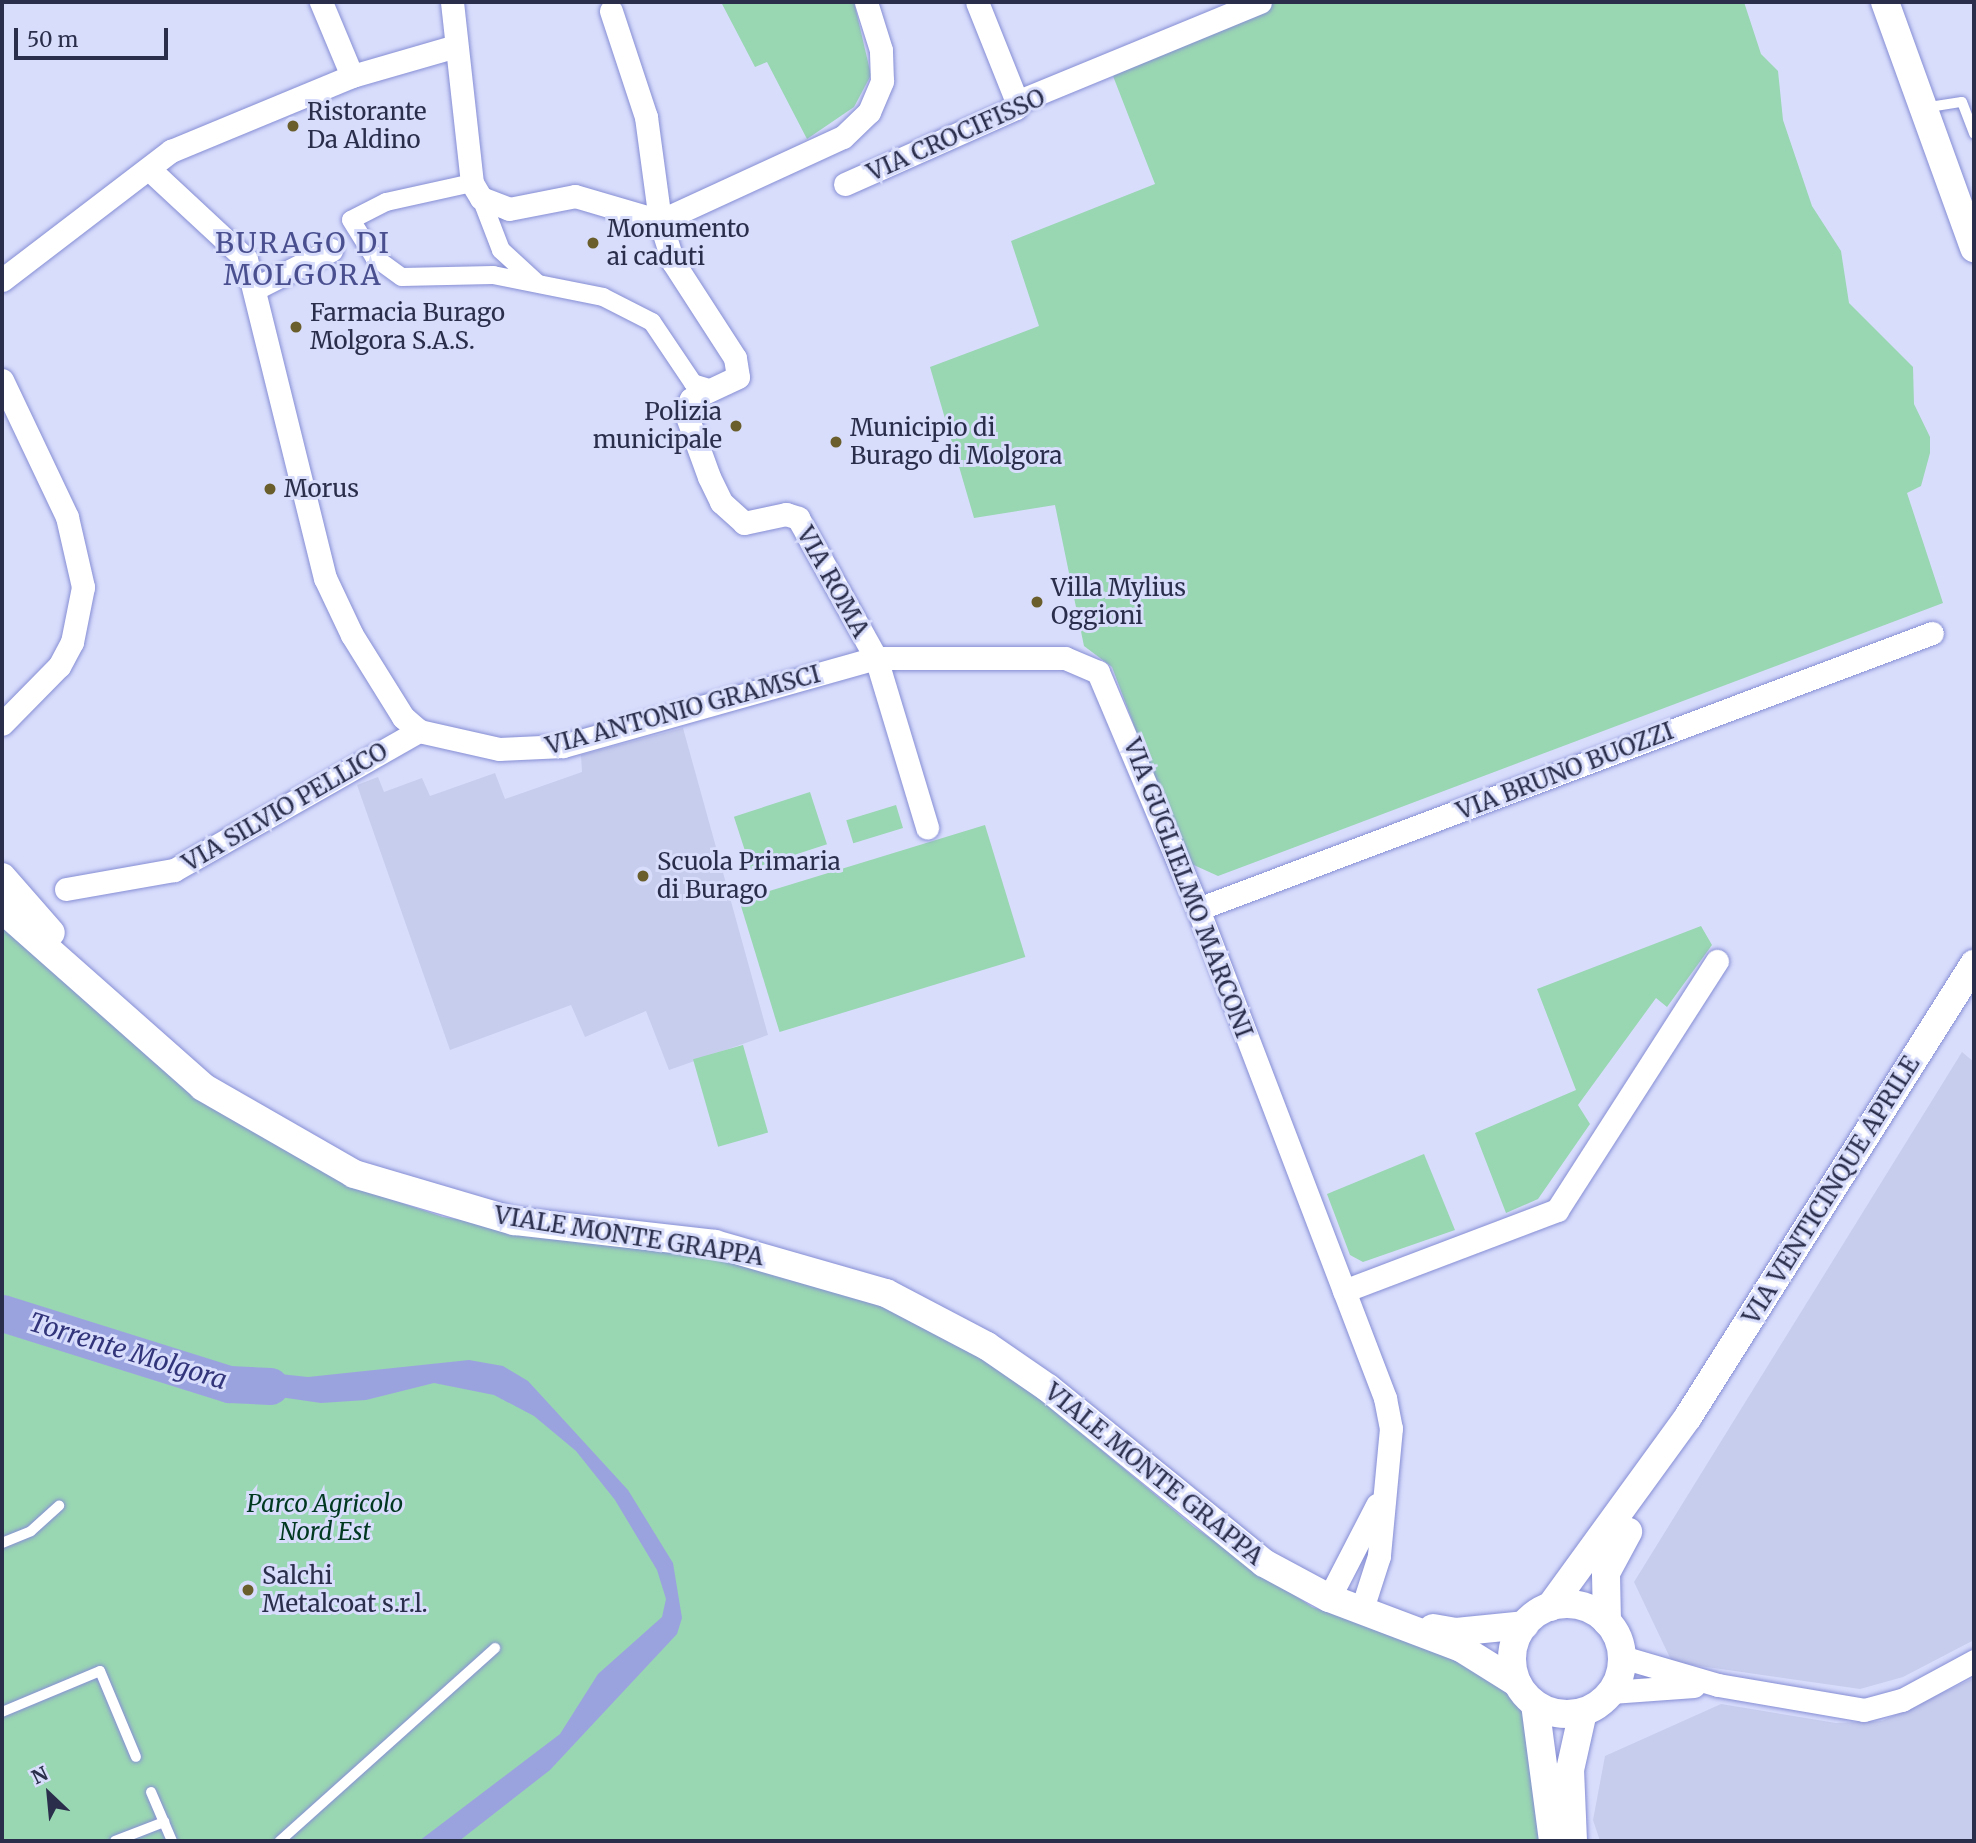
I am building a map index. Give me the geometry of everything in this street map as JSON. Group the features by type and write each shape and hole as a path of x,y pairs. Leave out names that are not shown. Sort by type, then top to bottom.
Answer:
{"street":[{"path":"321,2 352,76"},
{"path":"452,2 477,190 501,250 538,284"},
{"path":"611,11 646,117 660,221 673,262 735,358 738,377 716,390 693,383 652,322 603,297 493,275 402,277 360,238 351,220 386,202 477,190 509,209 575,196 660,221 843,137 869,113 882,81 881,50 866,2"},
{"path":"977,2 1017,102"},
{"name":"VIA CROCIFISSO","path":"845,184 1016,108 1017,102 1260,2"},
{"path":"1885,2 1974,248"},
{"path":"2,280 171,151 352,76 456,46"},
{"path":"149,169 236,245 258,286 325,579 352,635 403,718 419,730"},
{"path":"258,286 360,238"},
{"path":"2,380 67,517 83,587 72,642 59,666 2,724"},
{"name":"VIA ROMA","path":"716,390 691,399 685,411 721,502 744,523 786,514 798,518 876,659"},
{"name":"VIA BRUNO BUOZZI","path":"1198,909 1932,633"},
{"name":"VIA GUGLIELMO MARCONI","path":"876,659 1065,658 1098,672 1198,909 1385,1398 1391,1428 1379,1556 1362,1609"},
{"path":"876,659 927,827"},
{"name":"VIA ANTONIO GRAMSCI","path":"419,730 499,749 563,746 876,659"},
{"name":"VIA SILVIO PELLICO","path":"66,889 174,870 419,730"},
{"path":"2,877 103,994"},
{"path":"2,909 103,994"},
{"path":"1344,1291 1557,1210 1717,961"},
{"name":"VIA VENTICINQUE APRILE","path":"1550,1607 1688,1417 1974,964"},
{"name":"VIALE MONTE GRAPPA","path":"103,994 203,1087 366,1179 514,1220 715,1244 886,1293 987,1346 1048,1388 1249,1553 1329,1598 1409,1624 1455,1632 1525,1625"},
{"name":"VIA VENTICINQUE APRILE","path":"1607,1622 1606,1573 1688,1417"},
{"name":"VIA GUGLIELMO MARCONI","path":"1329,1598 1385,1486"},
{"path":"1611,1692 1622,1657 1607,1622 1581,1606 1550,1607 1525,1625 1513,1653 1517,1683 1535,1704 1558,1714 1583,1712 1611,1692 1718,1685"},
{"name":"VIALE MONTE GRAPPA","path":"1409,1624 1517,1683"},
{"path":"1622,1657 1718,1685 1879,1709 1974,1661"},
{"path":"1535,1704 1553,1841"},
{"path":"1573,1841 1570,1770 1583,1712"}],"lane":[{"path":"1923,108 1962,102 1974,134"},
{"path":"2,1543 31,1531 60,1506"},
{"path":"280,1841 495,1648"},
{"path":"2,1712 100,1671 136,1756"},
{"path":"151,1792 172,1841"},
{"path":"115,1841 164,1822"}],"shaded area":[{"path":"683,728 768,1035 669,1070 646,1011 585,1037 571,1005 450,1050 357,785 378,777 384,792 422,778 430,796 495,773 505,799 582,772 581,755"},
{"path":"1962,1052 1974,1062 1974,1640 1903,1677 1860,1689 1672,1662 1634,1582"},
{"path":"1974,1678 1974,1841 1600,1841 1593,1820 1605,1756 1721,1704 1836,1723 1882,1721"}],"green space":[{"path":"721,2 854,2 871,75 854,107 807,139 767,62 755,67"},
{"path":"1277,2 1744,2 1761,54 1778,71 1783,120 1812,206 1841,251 1849,303 1913,367 1914,404 1930,437 1930,453 1921,486 1907,493 1943,603 1218,876 1185,861 1112,667 1084,646 1055,505 974,518 930,367 1039,326 1011,241 1155,184 1113,76"},
{"path":"810,792 827,844 751,869 734,817"},
{"path":"896,805 903,828 853,843 846,820"},
{"path":"985,825 1025,957 780,1032 739,900"},
{"name":"Parco Agricolo Nord Est","path":"2,919 151,1060 225,1114 378,1195 443,1217 779,1269 878,1299 998,1364 1194,1527 1312,1607 1463,1656 1500,1678 1525,1716 1543,1841 2,1841"},
{"path":"1701,926 1712,945 1667,1007 1656,998 1578,1105 1590,1124 1538,1199 1506,1213 1475,1133 1576,1090 1537,989"},
{"path":"743,1045 768,1132 718,1147 693,1059"},
{"path":"1424,1154 1455,1230 1363,1262 1350,1255 1327,1194"}],"water":[{"name":"Torrente Molgora","path":"469,1360 503,1366 528,1381 628,1490 673,1563 682,1618 677,1634 550,1770 459,1841 419,1841 560,1734 598,1674 662,1617 666,1599 657,1570 615,1500 576,1451 534,1416 494,1395 434,1383 366,1400 321,1403 217,1388 223,1368 308,1377"}],"waterway":[{"name":"Torrente Molgora","path":"2,1313 229,1384 270,1386"}],"place":[{"name":"Ristorante Da Aldino","path":"293,126"},
{"name":"Monumento ai caduti","path":"593,243"},
{"name":"Farmacia Burago Molgora S.A.S.","path":"296,327"},
{"name":"Polizia municipale","path":"736,426"},
{"name":"Municipio di Burago di Molgora","path":"836,442"},
{"name":"Morus","path":"270,489"},
{"name":"Villa Mylius Oggioni","path":"1037,602"},
{"name":"Scuola Primaria di Burago","path":"643,876"},
{"name":"Salchi Metalcoat s.r.l.","path":"248,1590"}],"district":[{"name":"BURAGO DI MOLGORA","path":"303,259"}]}
